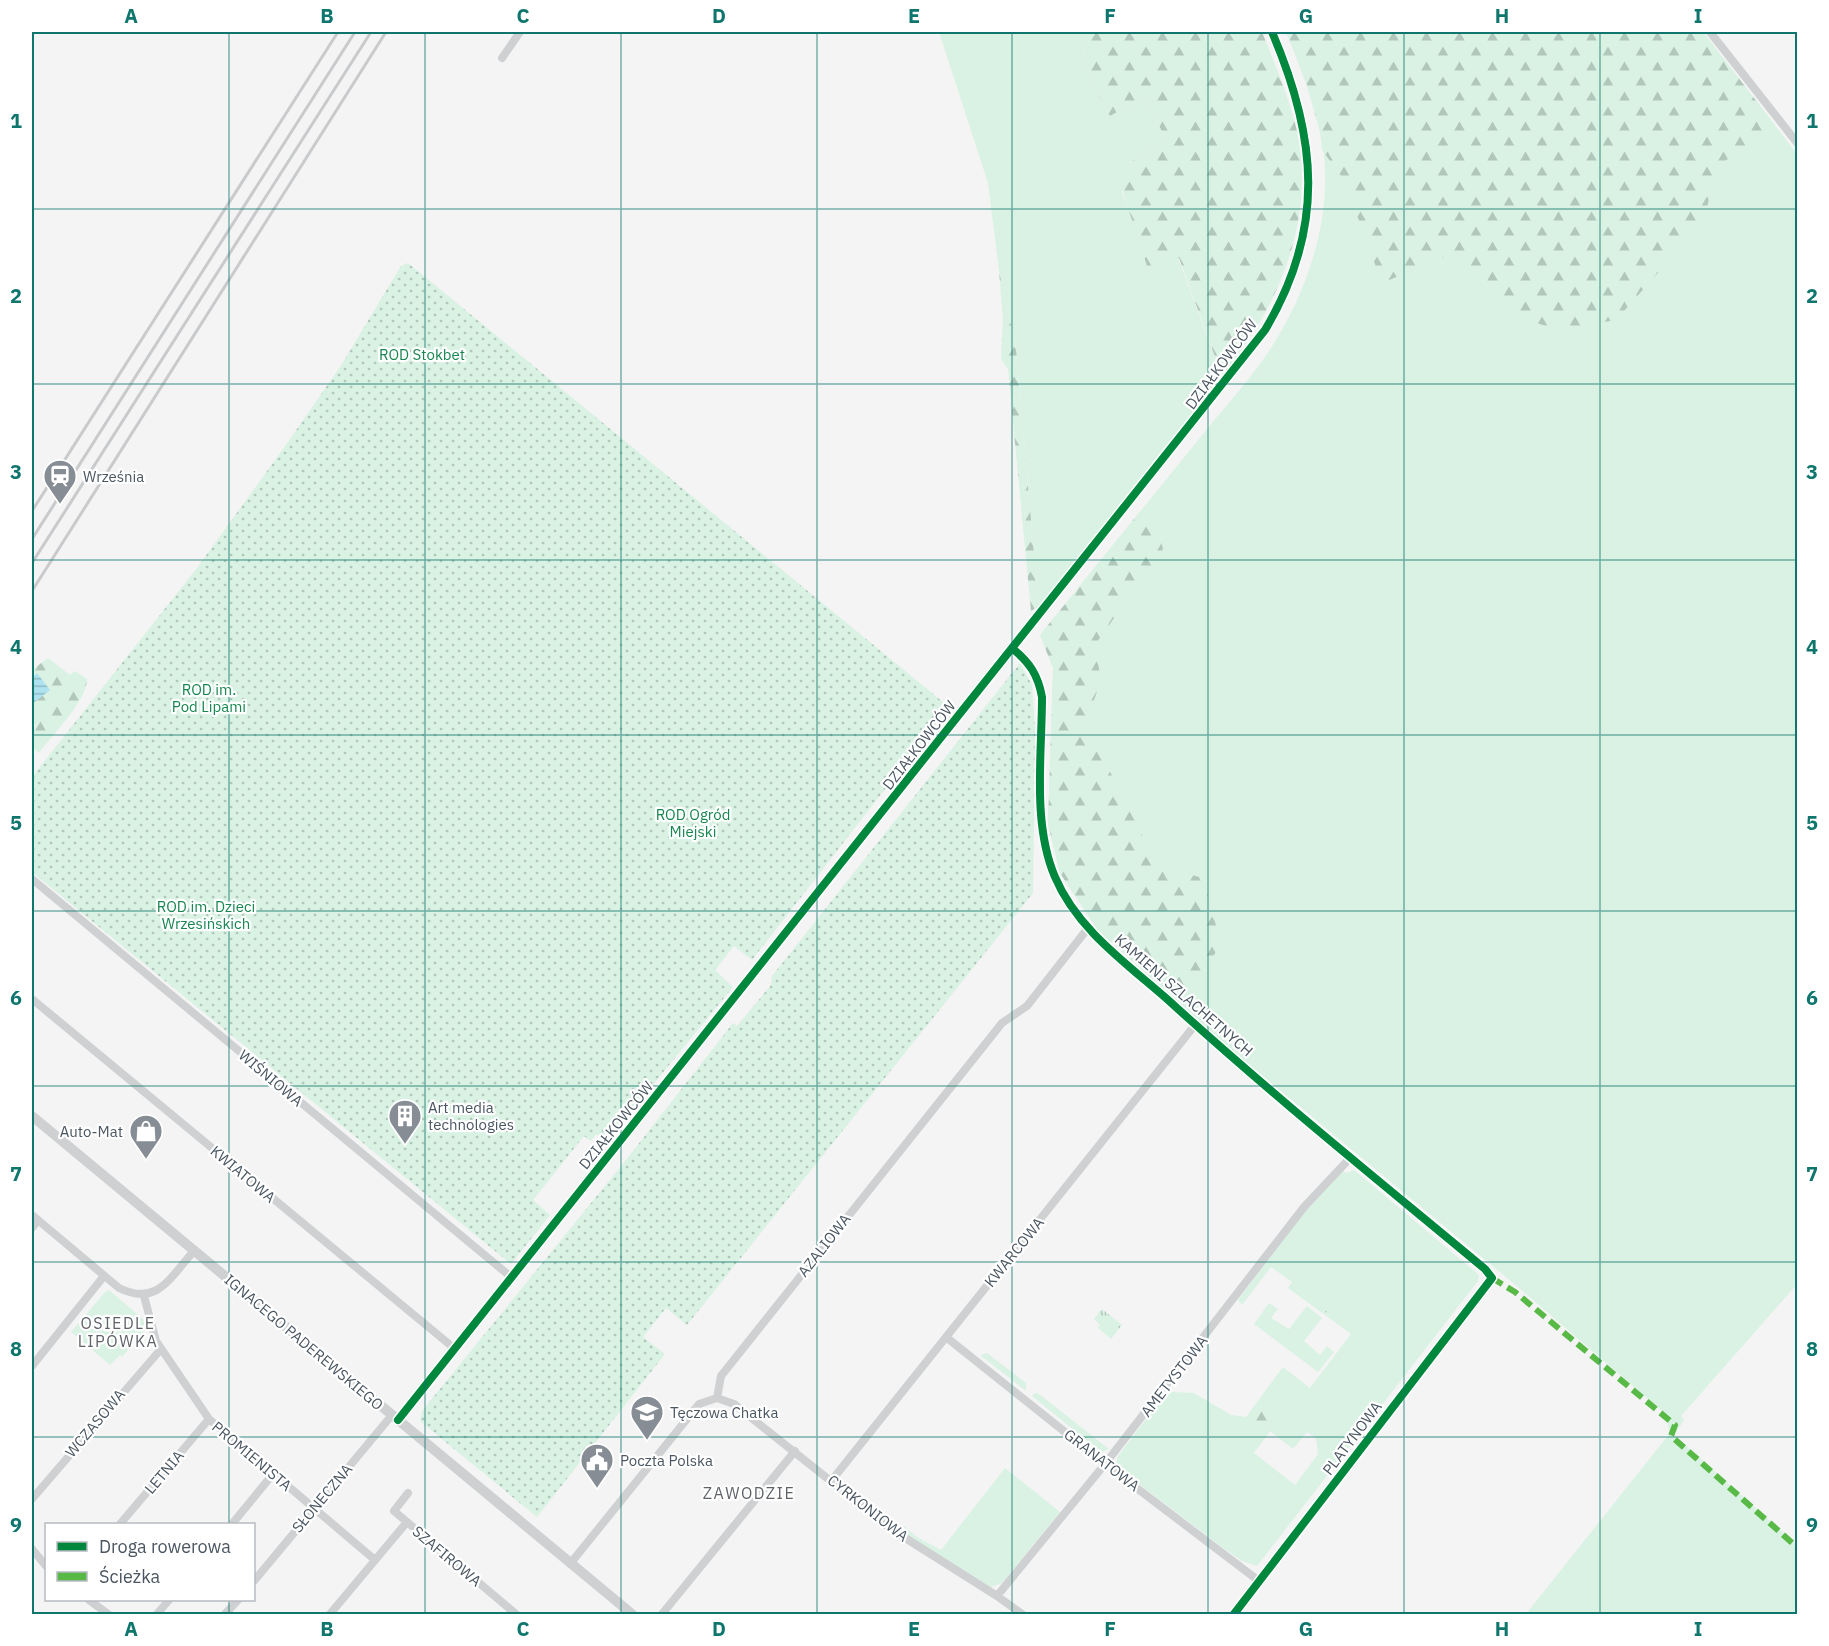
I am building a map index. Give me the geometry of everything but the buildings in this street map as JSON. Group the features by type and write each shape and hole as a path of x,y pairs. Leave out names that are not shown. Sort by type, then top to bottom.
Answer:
{"street":[{"path":"502,58 520,32"},
{"name":"DZIAŁKOWCÓW","path":"395,1418 455,1349 1256,343 1286,289 1302,239 1308,198 1309,160 1296,95 1272,32"},
{"path":"1710,32 1797,144"},
{"name":"KAMIENI SZLACHETNYCH","path":"1012,649 1034,669 1042,697 1044,845 1054,876 1068,904 1088,928 1195,1025 1485,1269 1492,1278"},
{"name":"WIŚNIOWA","path":"32,879 511,1277"},
{"name":"AZALIOWA","path":"717,1398 721,1376 882,1171 1002,1023 1027,1006 1088,928"},
{"name":"KWIATOWA","path":"32,999 455,1349"},
{"name":"KWARCOWA","path":"832,1480 1195,1025"},
{"name":"IGNACEGO PADEREWSKIEGO","path":"32,1116 632,1614"},
{"name":"AMETYSTOWA","path":"997,1596 1105,1464 1304,1207 1351,1157"},
{"path":"34,1221 126,1292 144,1296 162,1286 194,1251"},
{"path":"32,1366 104,1276"},
{"name":"PLATYNOWA","path":"1234,1614 1492,1278"},
{"name":"PROMIENISTA","path":"144,1296 161,1349 208,1419 375,1560"},
{"name":"GRANATOWA","path":"946,1337 1105,1464 1259,1581"},
{"name":"WCZASOWA","path":"32,1499 161,1349"},
{"path":"570,1564 699,1404 717,1398"},
{"name":"CYRKONIOWA","path":"717,1398 734,1404 891,1529 1022,1614"},
{"name":"SŁONECZNA","path":"255,1580 395,1418"},
{"name":"LETNIA","path":"121,1523 208,1419"},
{"path":"662,1614 795,1451"},
{"path":"233,1523 273,1474"},
{"name":"SZAFIROWA","path":"408,1493 394,1511 515,1614"},
{"path":"330,1614 407,1522"},
{"path":"32,1549 45,1565"},
{"path":"92,1601 108,1614"},
{"path":"157,1614 168,1601"},
{"path":"225,1614 236,1601"}],"green space":[{"path":"939,32 1084,32 1087,65 1099,96 1110,116 1144,97 1167,141 1127,164 1122,193 1127,205 1178,258 1222,376 1041,605 1038,600 1016,348 999,271 988,183"},
{"path":"1084,32 1262,32 1272,56 1294,118 1302,165 1301,198 1296,230 1288,262 1260,322 1222,376 1179,258 1148,269 1119,180 1127,164 1167,141 1144,97 1110,116 1099,96 1087,65"},
{"path":"1286,32 1703,32 1797,154 1798,1283 1681,1416 1684,1420 1674,1435 1797,1545 1797,1614 1526,1614 1670,1433 1667,1422 1669,1417 1512,1282 1219,1040 1097,929 1060,873 1048,824 1053,668 1040,635 1269,351 1297,301 1316,246 1325,188 1324,159 1313,106"},
{"path":"1286,32 1703,32 1775,125 1714,169 1705,220 1616,320 1557,330 1508,313 1444,257 1382,283 1344,180 1322,150 1320,132 1304,75"},
{"path":"408,263 949,707 752,960 734,946 715,970 733,987 606,1142 596,1134 591,1141 584,1136 533,1200 550,1215 511,1264 32,872 32,777 197,568 340,367 401,266"},
{"path":"999,271 1016,348 1038,600 1041,605 1031,611 1008,369 1001,359 1003,319"},
{"path":"1142,509 1157,527 1163,549 1092,649 1099,668 1099,677 1096,694 1084,720 1158,867 1204,878 1221,945 1187,993 1174,999 1097,929 1060,873 1048,824 1053,668 1040,635"},
{"path":"48,658 70,675 75,671 87,679 81,697 68,718 39,753 32,747 32,731 36,725 32,722 32,704 49,690 37,673 32,678 32,670"},
{"path":"1020,663 1032,685 1035,730 1033,893 687,1325 666,1308 643,1337 665,1354 537,1517 420,1421 422,1411 626,1160 733,1023 737,1026 771,985 772,976"},
{"path":"1343,1170 1346,1173 1354,1170 1479,1275 1478,1281 1257,1566 1242,1561 1226,1550 1119,1469 1116,1463 1118,1456 1159,1402 1172,1392 1194,1393 1231,1415 1246,1417 1283,1367 1310,1388 1351,1334 1288,1288 1292,1282 1271,1267 1242,1305 1238,1300 1304,1211","holes":["1270,1431 1293,1449 1307,1432 1316,1438 1318,1454 1295,1485 1254,1453"]},
{"path":"1318,1288 1336,1301 1327,1313 1309,1300"},
{"path":"109,1290 143,1319 146,1329 122,1357 120,1355 110,1365 71,1332"},
{"path":"1269,1303 1278,1309 1271,1318 1289,1329 1307,1306 1322,1318 1304,1341 1320,1355 1327,1346 1334,1352 1318,1372 1254,1324"},
{"path":"1102,1309 1122,1325 1111,1339 1098,1328 1100,1325 1094,1319"},
{"path":"987,1353 1026,1383 1026,1391 980,1355"},
{"path":"1035,1393 1109,1449 1101,1452 1032,1396"},
{"path":"1270,1403 1280,1411 1254,1451 1245,1450 1252,1430 1250,1417 1259,1406"},
{"path":"1005,1468 1060,1512 1002,1583 991,1587 911,1539 901,1530 904,1526 917,1537 941,1550"}],"water":[{"path":"37,673 50,690 32,704 32,678"}],"railway":[{"path":"32,511 338,32"},
{"path":"32,539 355,32"},
{"path":"32,563 371,32"},
{"path":"32,591 386,32"}],"marked path":[{"path":"1492,1278 1515,1292 1675,1425 1671,1436 1798,1548"}],"cycle path":[{"path":"398,1420 1265,330 1285,292 1298,255 1306,219 1308,182 1306,146 1298,109 1272,32"},
{"path":"1013,649 1024,659 1036,676 1042,697 1040,789 1043,834 1055,877 1076,913 1119,958 1285,1102 1485,1269 1492,1278 1234,1614"}],"place":[{"name":"Września","path":"60,505"},
{"name":"Art media technologies","path":"405,1145"},
{"name":"Auto-Mat","path":"146,1160"},
{"name":"Tęczowa Chatka","path":"647,1441"},
{"name":"Poczta Polska","path":"597,1489"}],"district":[{"name":"OSIEDLE LIPÓWKA","path":"118,1332"},
{"name":"ZAWODZIE","path":"749,1493"}],"park label":[{"name":"ROD Stokbet","path":"422,354"},
{"name":"ROD im. Pod Lipami","path":"209,698"},
{"name":"ROD Ogród Miejski","path":"693,822"},
{"name":"ROD im. Dzieci Wrzesińskich","path":"206,914"}]}
